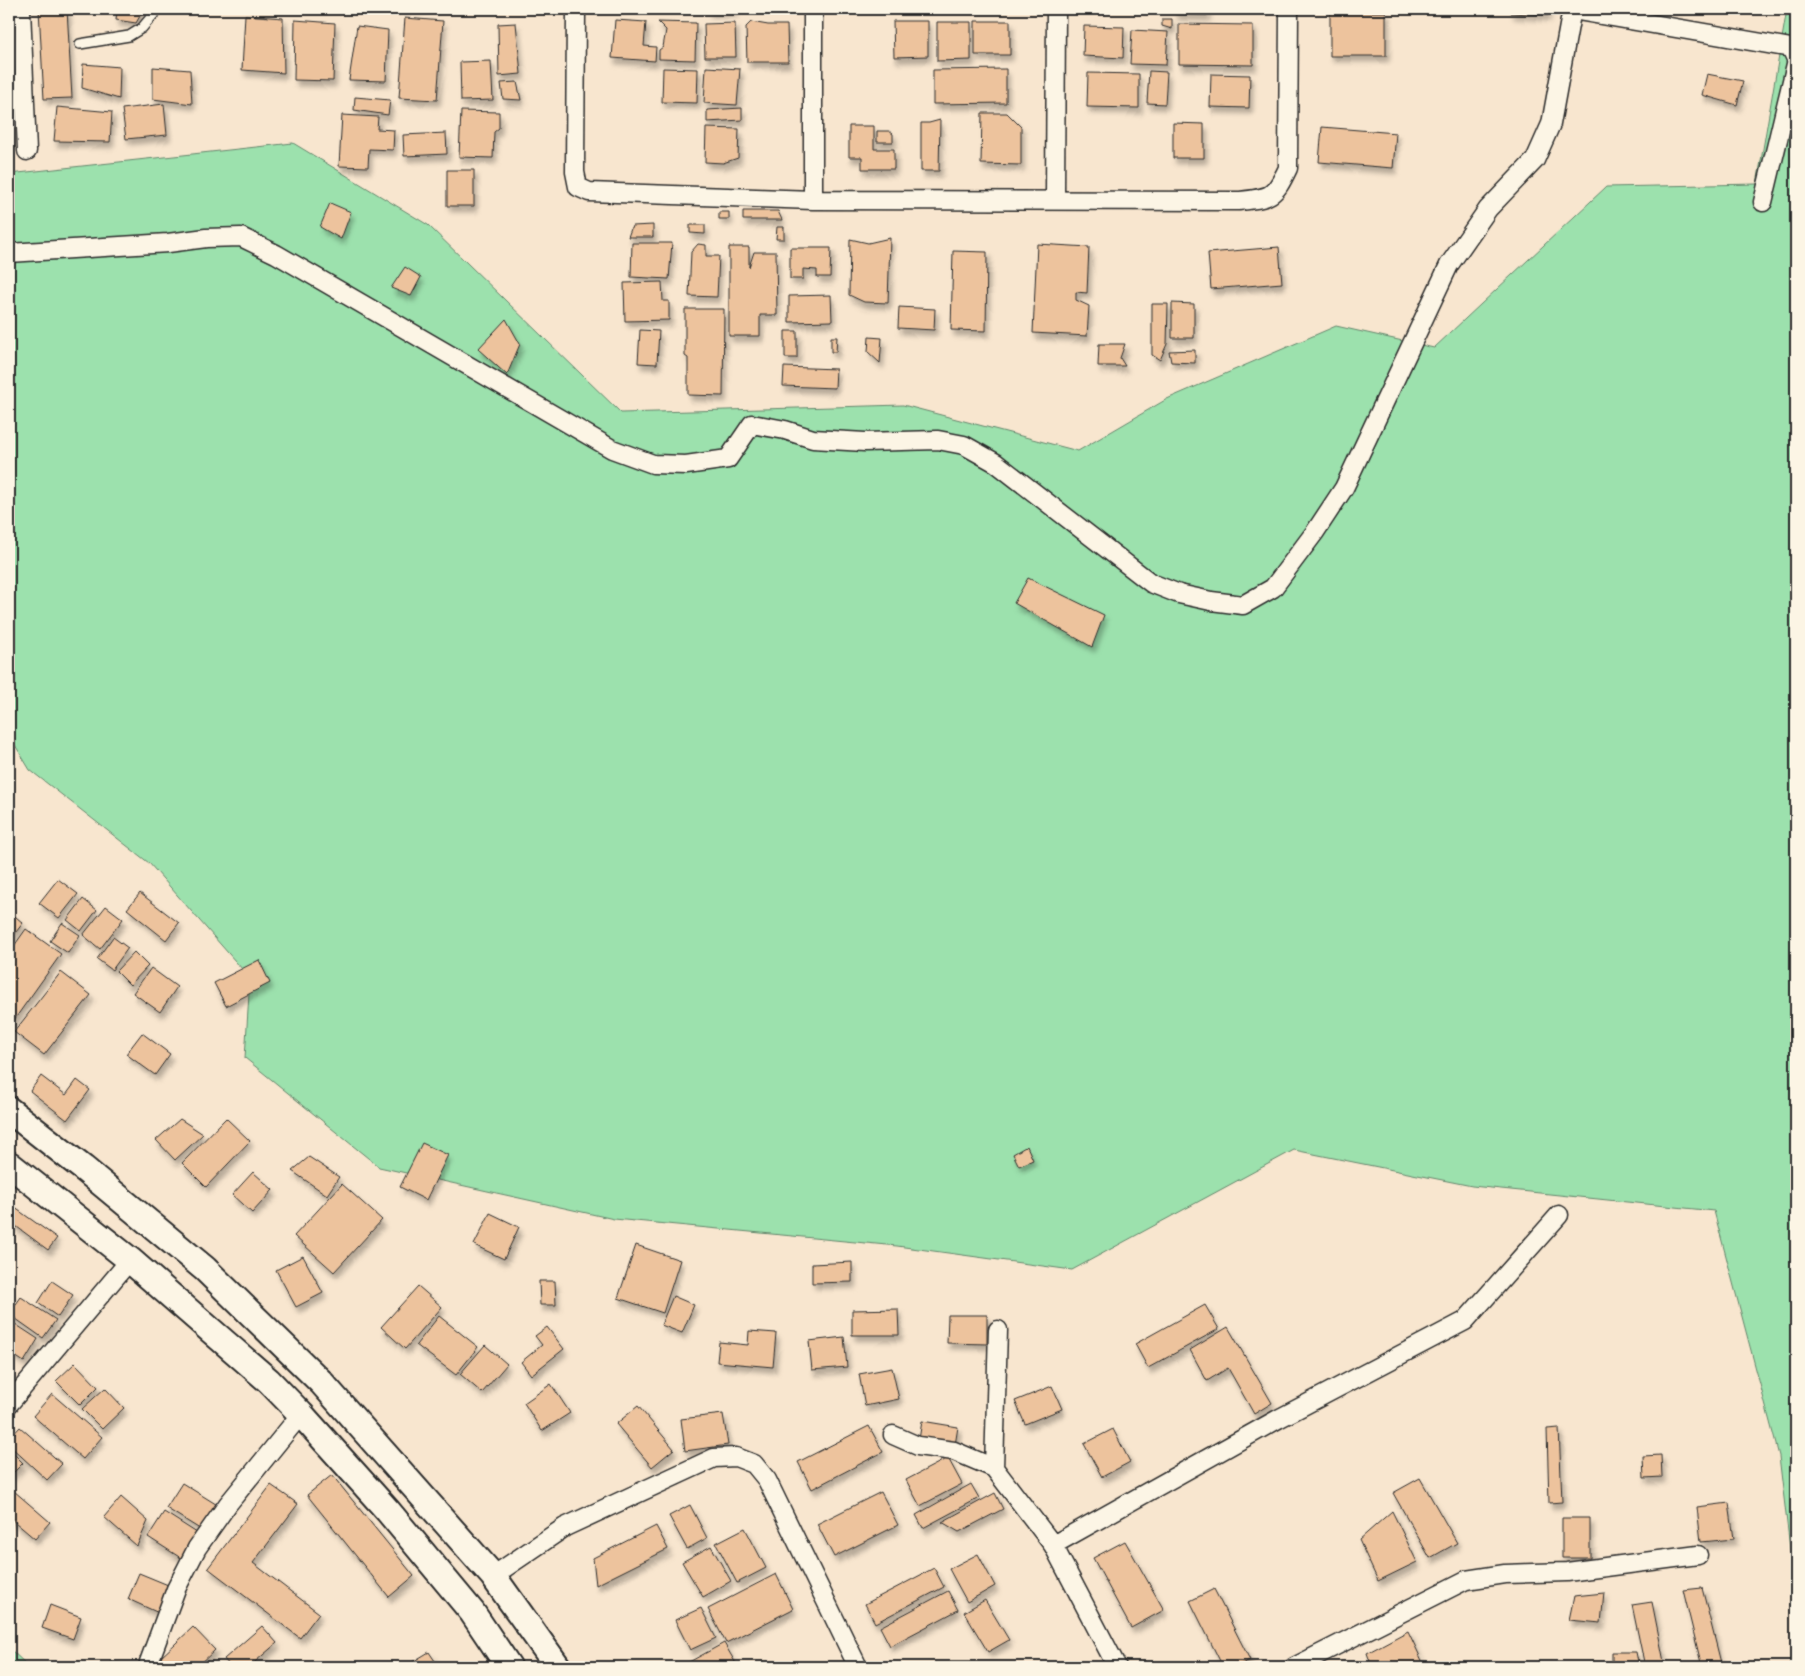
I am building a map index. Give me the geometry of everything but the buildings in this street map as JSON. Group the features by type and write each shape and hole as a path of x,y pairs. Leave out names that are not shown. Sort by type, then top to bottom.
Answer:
{"street":[{"path":"20,9 27,151"},
{"path":"576,9 575,172 578,186 588,192 813,200 1239,201 1265,199 1279,186 1288,168 1289,9"},
{"path":"813,9 813,200"},
{"path":"1055,200 1056,9"},
{"path":"9,253 168,243 206,238 241,238 276,254 620,452 653,464 686,465 728,459 752,424 785,430 813,439 865,442 938,440 964,445 996,463 1151,583 1187,595 1243,605 1273,588 1344,488 1449,265 1488,209 1536,160 1551,124 1572,9 1791,48 1796,59"},
{"path":"1763,202 1796,64"},
{"path":"9,1110 83,1168 205,1269 321,1382 492,1576 558,1667"},
{"path":"9,1164 130,1260 269,1381 388,1511 472,1612 509,1667"},
{"path":"1053,1545 1278,1419 1465,1321 1559,1215"},
{"path":"9,1404 130,1260"},
{"path":"994,1468 998,1330"},
{"path":"149,1662 176,1589 197,1548 228,1504 301,1414"},
{"path":"893,1434 918,1446 954,1451 994,1468 1053,1545 1117,1667"},
{"path":"492,1576 565,1527 714,1458 736,1457 754,1464 767,1480 858,1667"},
{"path":"1294,1667 1466,1580 1505,1574 1567,1572 1698,1554"}],"lane":[{"path":"80,44 129,36 142,28 158,9"}],"green space":[{"path":"1787,9 1796,9 1796,1599 1779,1456 1714,1211 1472,1186 1294,1150 1072,1270 897,1246 614,1219 379,1167 245,1058 250,978 149,863 30,770 9,735 9,174 293,143 428,225 621,413 903,405 1078,451 1167,399 1336,326 1434,348 1606,187 1757,184"},
{"path":"9,1648 29,1667 9,1667"}]}
